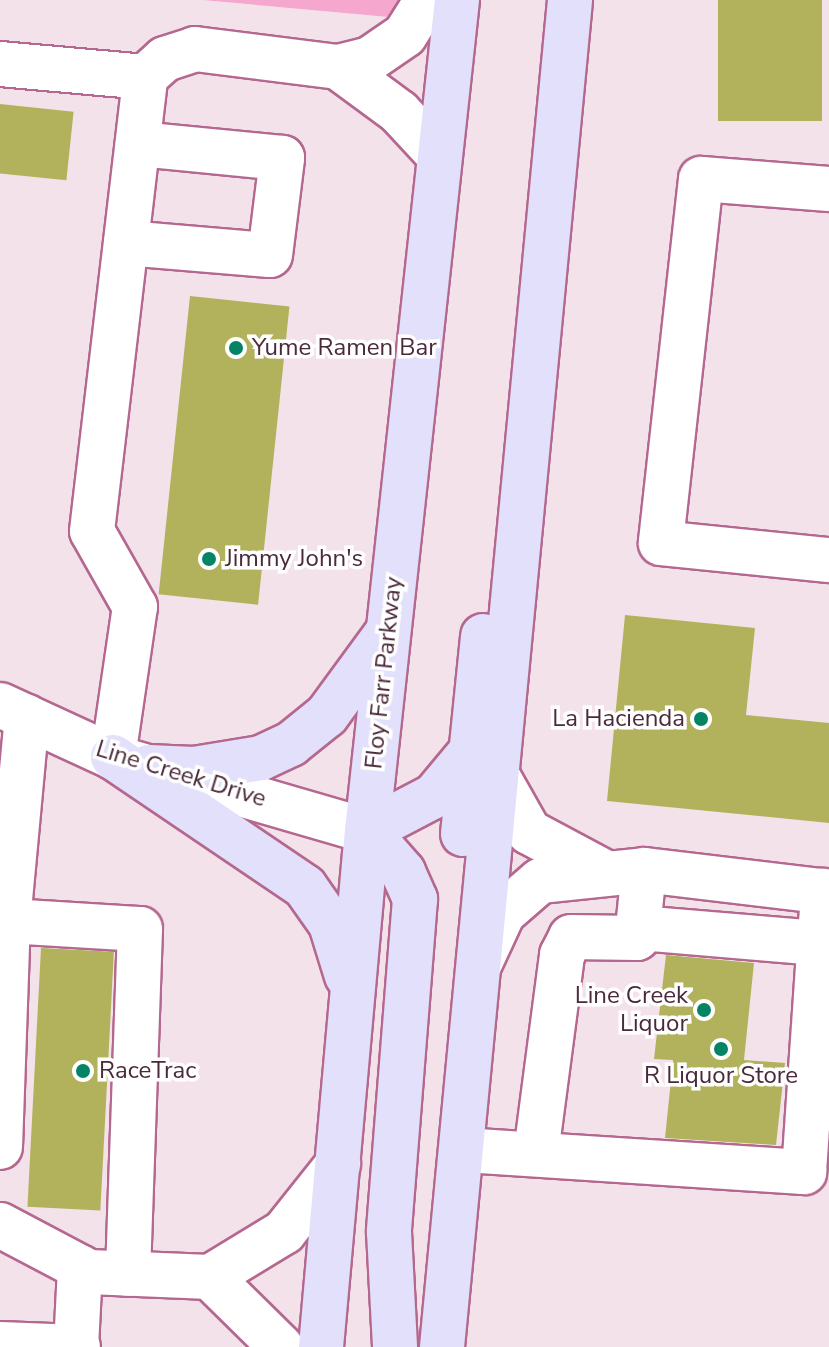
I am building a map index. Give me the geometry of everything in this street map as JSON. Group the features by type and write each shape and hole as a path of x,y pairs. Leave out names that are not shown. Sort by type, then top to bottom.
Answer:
{"main road":[{"name":"Floy Farr Parkway","path":"321,1347 367,831 437,153 457,0"},
{"path":"428,1347 425,1294 483,765 515,392 541,293 570,0"},
{"path":"131,762 194,769 261,758 291,744 327,715 389,631"},
{"path":"131,762 305,887 331,924 353,994"},
{"path":"395,1347 390,1217 415,899 403,872 367,831 434,796 483,765"},
{"path":"442,1347 464,1150 479,965 483,765"}],"street":[{"path":"131,762 135,607 92,531 145,77 165,59 195,49 338,67 370,59 405,35 427,0"},
{"path":"0,64 145,77"},
{"path":"338,67 399,112 437,153"},
{"path":"126,243 270,255 282,158 138,144"},
{"path":"829,189 701,179 661,543 829,560"},
{"path":"0,1147 13,711"},
{"name":"Line Creek Drive","path":"13,711 131,762 367,831"},
{"path":"483,765 529,832 625,872"},
{"path":"624,933 625,872"},
{"path":"464,1150 804,1172 819,943 826,892 625,872 528,886 503,913 479,965"},
{"path":"8,921 140,929 128,1274"},
{"path":"536,1153 562,955 571,937 624,933 819,943"},
{"path":"0,1225 80,1267 128,1274 210,1277 284,1232 338,1164"},
{"path":"0,1344 77,1347 80,1267"},
{"path":"210,1277 281,1347"}],"shaded area":[{"path":"203,0 401,0 400,18"}],"building":[{"path":"718,0 822,0 822,121 718,121"},
{"path":"0,104 74,112 66,180 0,173"},
{"path":"190,296 289,306 258,605 159,594"},
{"name":"La Hacienda","path":"625,615 755,628 746,715 829,723 829,823 607,801"},
{"name":"RaceTrac","path":"41,948 114,952 100,1210 27,1207"},
{"name":"Line Creek Liquor","path":"666,955 754,963 744,1060 785,1063 776,1145 665,1138 673,1060 654,1059"}],"place":[{"name":"Yume Ramen Bar","path":"236,348"},
{"name":"Jimmy John's","path":"209,559"},
{"name":"La Hacienda","path":"701,719"},
{"name":"Line Creek Liquor","path":"704,1010"},
{"name":"R Liquor Store","path":"721,1049"},
{"name":"RaceTrac","path":"83,1071"}]}
